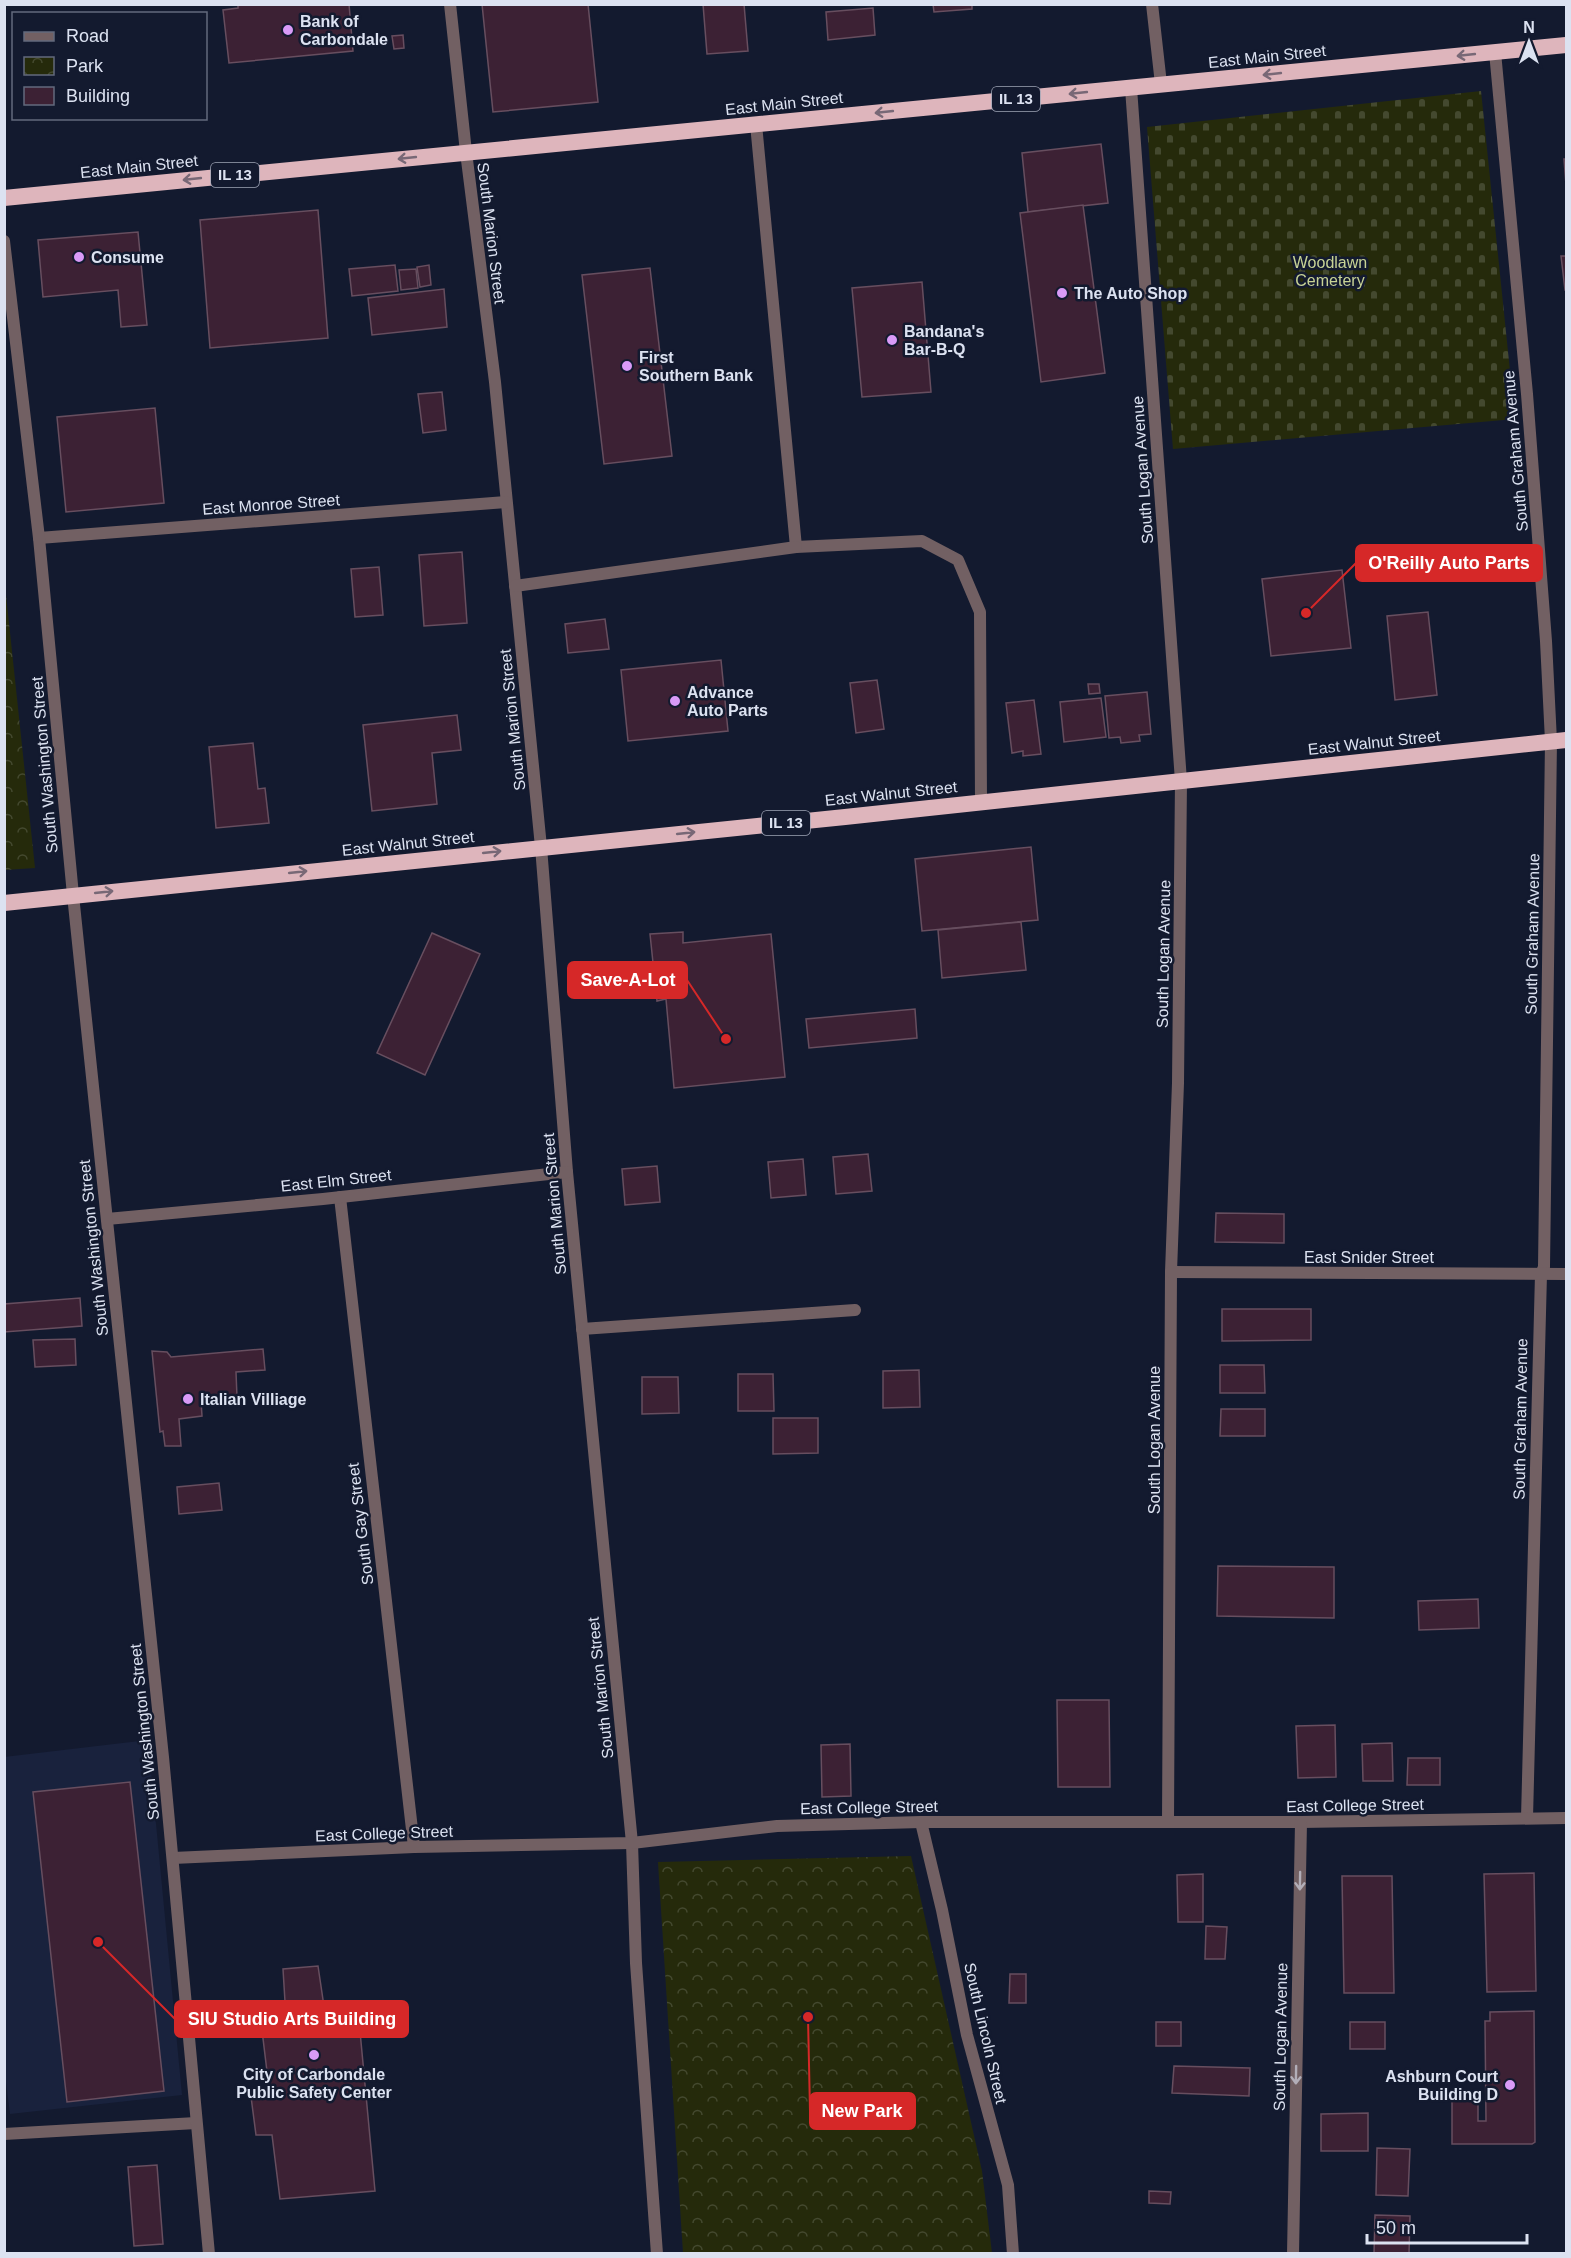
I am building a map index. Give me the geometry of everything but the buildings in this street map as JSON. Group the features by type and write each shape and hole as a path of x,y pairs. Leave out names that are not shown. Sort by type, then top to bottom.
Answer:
{"highway":[{"name":"East Main Street","path":"4,198 1566,45"},
{"name":"East Walnut Street","path":"4,903 1559,741"}],"street":[{"name":"South Marion Street","path":"450,4 495,382 541,847 567,1172 632,1844 636,1963 657,2253"},
{"path":"1152,4 1161,84"},
{"name":"South Graham Avenue","path":"1495,52 1527,394 1545,630 1559,741 1544,1268 1541,1274 1527,1818"},
{"name":"South Logan Avenue","path":"1131,88 1181,781 1178,1083 1171,1272 1168,1822"},
{"path":"756,124 796,547"},
{"name":"South Washington Street","path":"4,241 39,538 73,895 173,1858 209,2253"},
{"name":"East Monroe Street","path":"39,538 507,502"},
{"path":"515,586 796,547 922,541 958,560 980,612 981,802"},
{"name":"East Elm Street","path":"107,1219 567,1172"},
{"name":"South Gay Street","path":"340,1197 414,1847"},
{"name":"East Snider Street","path":"1171,1272 1566,1274"},
{"path":"582,1329 855,1310"},
{"name":"East College Street","path":"173,1858 414,1847 632,1844 777,1826 921,1822 1301,1822 1566,1818"},
{"name":"South Lincoln Street","path":"921,1822 942,1910 967,2035 1008,2185 1013,2253"},
{"name":"South Logan Avenue","path":"1293,2253 1301,1822"},
{"path":"4,2134 196,2123"}],"shaded area":[{"path":"148,1740 182,2095 10,2114 4,2067 4,1757"}],"green space":[{"name":"Woodlawn Cemetery","path":"1481,91 1515,419 1173,449 1147,127"},
{"path":"4,576 35,868 5,870 4,870"},
{"path":"911,1856 982,2171 992,2253 683,2253 658,1862"}],"place":[{"name":"Bank of Carbondale","path":"288,30"},
{"name":"Consume","path":"79,257"},
{"name":"The Auto Shop","path":"1062,293"},
{"name":"Bandana's Bar-B-Q","path":"892,340"},
{"name":"First Southern Bank","path":"627,366"},
{"name":"O'Reilly Auto Parts","path":"1306,613"},
{"name":"Advance Auto Parts","path":"675,701"},
{"name":"Save-A-Lot","path":"726,1039"},
{"name":"Italian Villiage","path":"188,1399"},
{"name":"SIU Studio Arts Building","path":"98,1942"},
{"name":"New Park","path":"808,2017"},
{"name":"City of Carbondale Public Safety Center","path":"314,2055"},
{"name":"Ashburn Court Building D","path":"1510,2085"}]}
